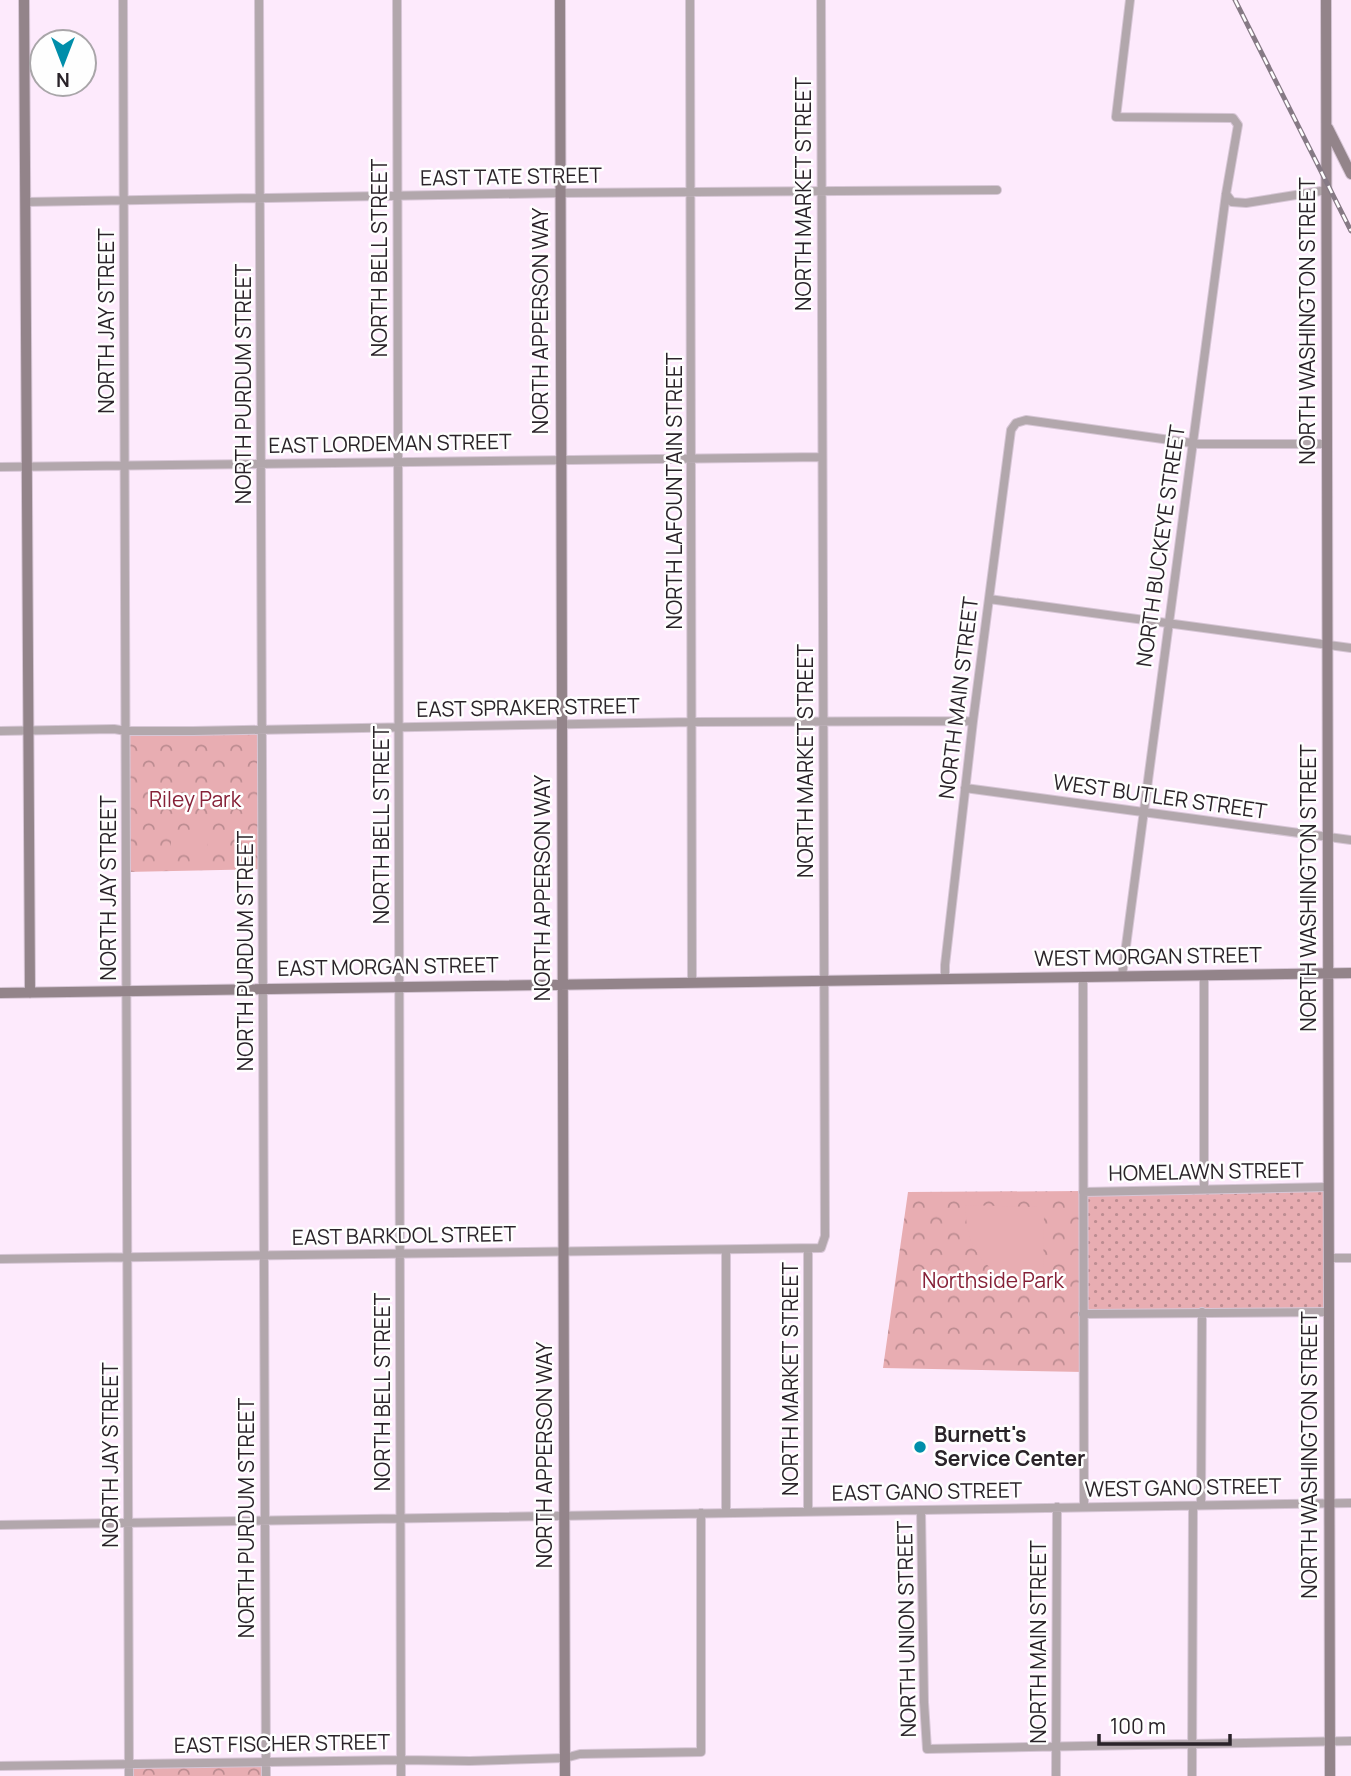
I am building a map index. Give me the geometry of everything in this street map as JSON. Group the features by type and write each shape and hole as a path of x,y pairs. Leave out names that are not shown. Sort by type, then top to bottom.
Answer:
{"main road":[{"path":"24,0 30,993"},
{"name":"NORTH APPERSON WAY","path":"560,0 565,1776"},
{"name":"NORTH WASHINGTON STREET","path":"1326,0 1330,1776"},
{"path":"1327,125 1351,174"},
{"name":"WEST MORGAN STREET","path":"945,980 1351,973"},
{"name":"EAST MORGAN STREET","path":"0,993 945,980"}],"street":[{"name":"NORTH JAY STREET","path":"123,0 129,1776"},
{"name":"NORTH PURDUM STREET","path":"259,0 266,1776"},
{"name":"NORTH BELL STREET","path":"397,0 401,1776"},
{"name":"NORTH LAFOUNTAIN STREET","path":"690,0 692,982"},
{"name":"NORTH MARKET STREET","path":"808,1511 808,1250 821,1248 825,1236 821,0"},
{"name":"NORTH BUCKEYE STREET","path":"1122,976 1237,121 1233,118 1116,117 1130,0"},
{"name":"EAST TATE STREET","path":"24,202 560,193 997,190"},
{"path":"1226,194 1232,202 1246,203 1327,190"},
{"name":"NORTH MAIN STREET","path":"945,980 973,720 1011,430 1016,423 1026,420 1192,442"},
{"path":"1192,442 1328,444"},
{"name":"EAST LORDEMAN STREET","path":"0,467 561,458 822,457"},
{"path":"989,600 1351,648"},
{"name":"EAST SPRAKER STREET","path":"0,731 973,720"},
{"name":"WEST BUTLER STREET","path":"965,788 1351,840"},
{"path":"1204,975 1204,1189"},
{"path":"1083,977 1084,1507"},
{"name":"HOMELAWN STREET","path":"1083,1192 1329,1187"},
{"path":"726,1250 726,1512"},
{"name":"EAST BARKDOL STREET","path":"0,1259 808,1250"},
{"path":"1329,1258 1351,1258"},
{"path":"1192,1776 1202,1312"},
{"path":"1083,1314 1329,1312"},
{"name":"WEST GANO STREET","path":"1058,1507 1351,1503"},
{"name":"NORTH MAIN STREET","path":"1056,1776 1058,1507"},
{"name":"EAST GANO STREET","path":"0,1525 1058,1507"},
{"name":"NORTH UNION STREET","path":"921,1510 927,1749 1056,1746"},
{"name":"EAST FISCHER STREET","path":"0,1766 470,1761 565,1758 580,1754 701,1752 701,1513"},
{"path":"1056,1746 1351,1741"}],"green space":[{"name":"Riley Park","path":"262,729 263,869 126,872 126,731"},
{"path":"171,832 207,832 207,854 171,854"},
{"path":"1329,1187 1329,1312 1083,1314 1083,1192"},
{"name":"Northside Park","path":"1083,1191 1084,1372 883,1368 908,1192"},
{"path":"966,1205 1038,1207 1044,1213 1043,1286 1010,1279 985,1263 970,1238"},
{"path":"266,1762 266,1776 129,1776 129,1764"}],"railway":[{"path":"1235,0 1351,231"}],"place":[{"name":"Burnett's Service Center","path":"920,1447"}]}
